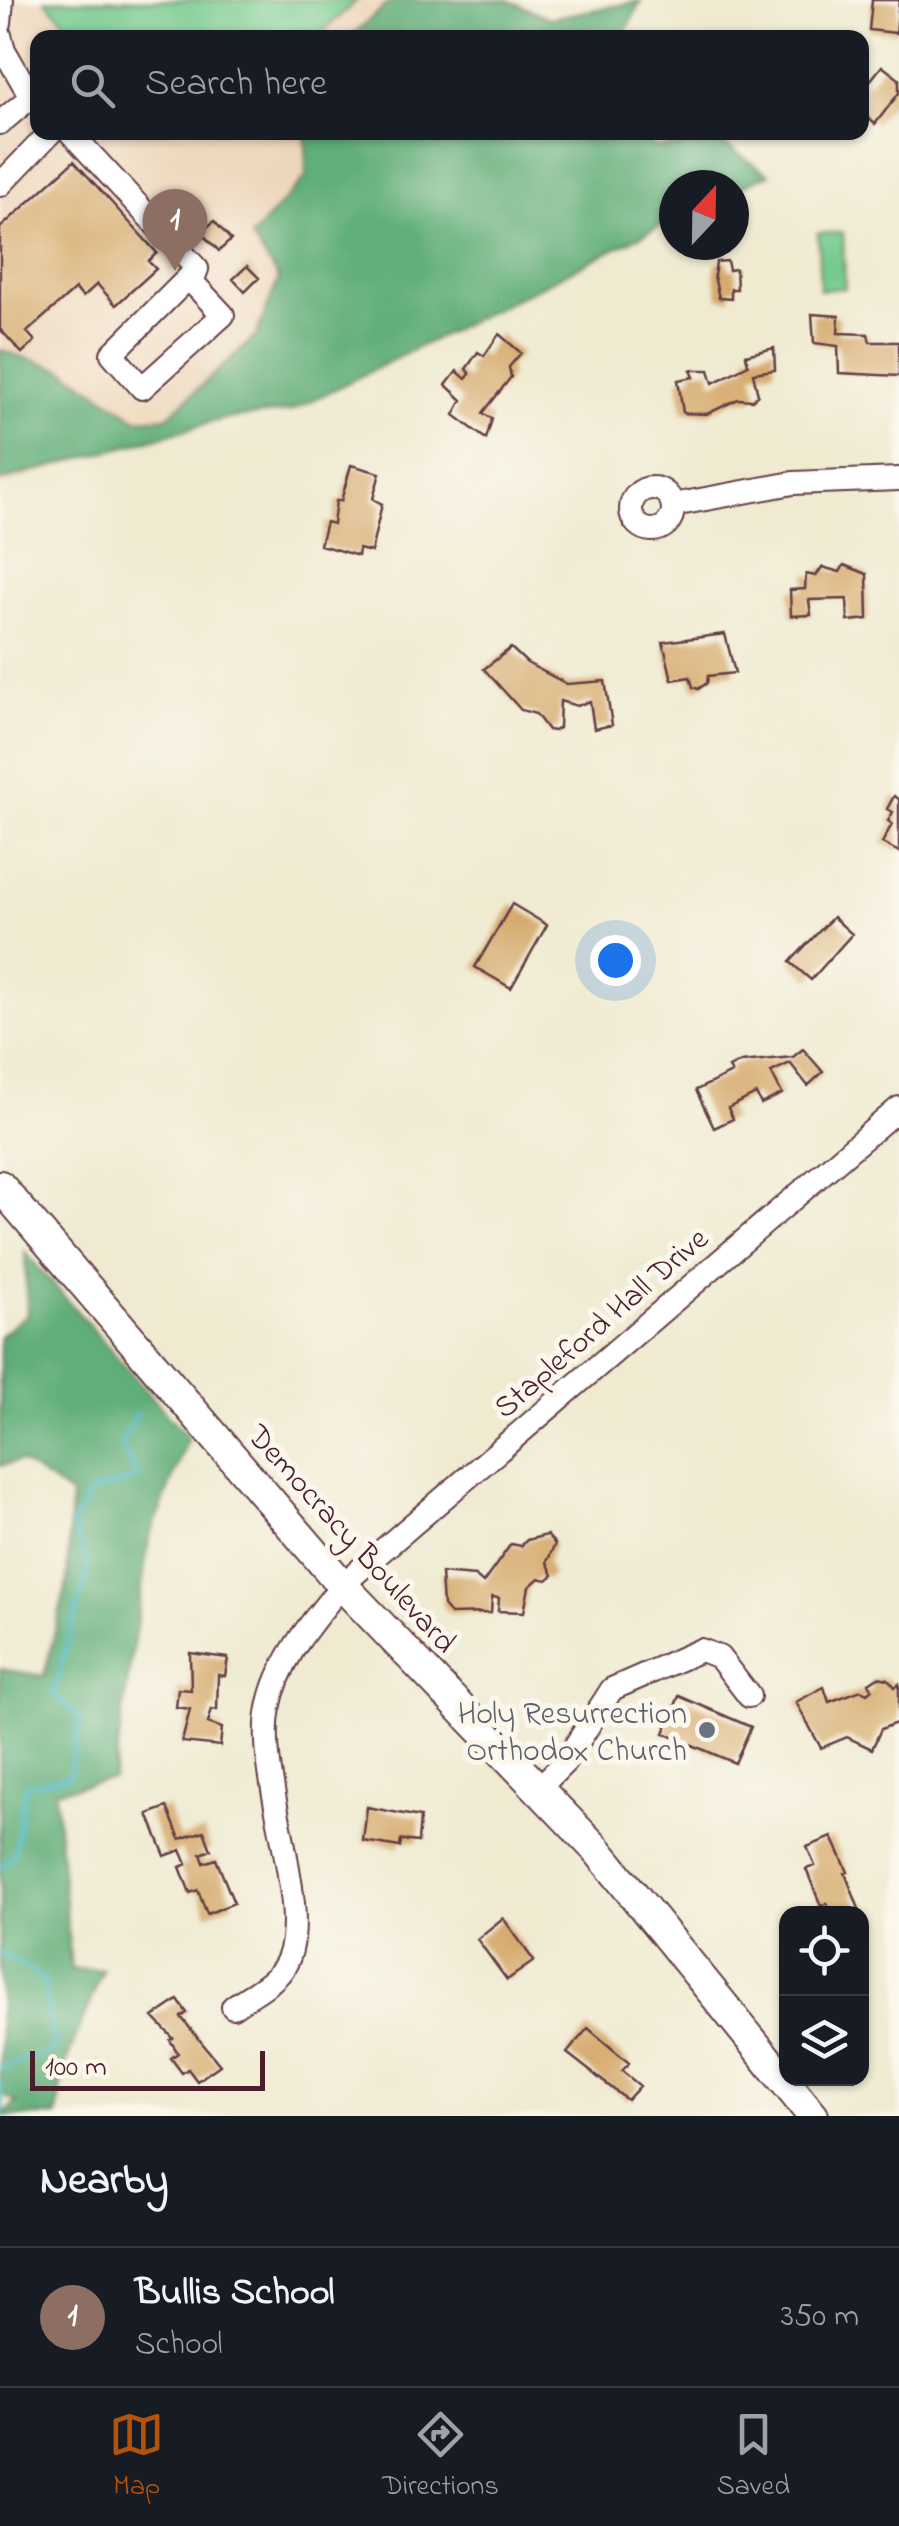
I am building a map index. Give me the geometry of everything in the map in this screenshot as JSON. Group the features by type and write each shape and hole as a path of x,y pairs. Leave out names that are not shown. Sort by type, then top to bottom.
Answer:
{"main road":[{"name":"Democracy Boulevard","path":"0,1186 342,1585 540,1786 622,1880 813,2116"}],"street":[{"path":"0,23 2,0"},
{"path":"0,35 4,50 30,92"},
{"path":"0,124 30,102"},
{"path":"0,185 43,140"},
{"path":"77,140 197,268"},
{"path":"197,268 192,282 223,315 142,388 112,354 197,268"},
{"path":"673,506 793,482 899,479"},
{"name":"Stapleford Hall Drive","path":"233,2007 283,1969 294,1926 296,1905 271,1798 268,1710 283,1666 342,1585 899,1108"},
{"path":"540,1786 565,1762 612,1690 701,1650 720,1657 749,1696"}],"shaded area":[{"path":"0,0 519,0 551,30 30,30 30,140 473,140 222,410 0,487"}],"green space":[{"path":"45,0 357,0 325,30 73,30"},
{"path":"392,0 507,0 550,18 641,1 626,30 358,30"},
{"path":"306,140 648,140 654,148 722,143 769,174 749,183 749,170 659,170 659,227 291,411 223,419 0,481 0,350 64,370 137,419 167,417 256,336 279,278 251,237 306,177"},
{"path":"818,233 843,233 845,288 820,290"},
{"path":"25,1252 188,1438 149,1539 113,1779 55,1791 71,1970 103,1969 63,2070 57,2116 0,2116 17,2103 0,2094 0,1669 44,1676 67,1583 71,1495 20,1461 0,1466 0,1336 27,1314"}],"building":[{"path":"872,0 899,0 896,33 869,30"},
{"path":"882,66 899,79 899,93 875,124 869,119 869,82"},
{"path":"74,161 157,253 148,261 156,269 116,305 97,284 83,297 75,289 27,332 35,341 22,353 0,329 0,228"},
{"path":"214,221 231,240 219,251 201,233"},
{"path":"727,261 729,270 736,269 737,289 731,289 731,299 719,298 714,276 716,262"},
{"path":"247,266 259,278 245,292 233,279"},
{"path":"812,314 839,316 838,333 868,334 870,342 899,342 899,376 839,373 838,346 814,343"},
{"path":"499,334 521,353 509,367 511,377 483,413 492,419 486,439 454,415 462,400 446,385 457,371 466,379 470,374 466,369 478,352 484,356"},
{"path":"774,348 775,370 753,373 758,395 752,400 738,399 707,414 683,413 678,380 694,377 691,370 709,370 713,383 748,365 746,355"},
{"path":"351,465 380,473 373,499 382,504 371,552 359,549 358,556 320,545 326,522 333,524 336,501 341,501"},
{"path":"844,565 867,574 868,619 848,621 847,599 809,600 811,615 791,616 790,590 805,589 806,574 816,576 822,567 840,572"},
{"path":"725,634 735,673 708,676 707,683 698,689 693,687 690,677 672,680 663,642"},
{"path":"511,648 527,663 567,684 605,681 612,725 594,729 590,701 577,706 560,701 559,728 554,731 548,730 536,714 521,710 484,669"},
{"path":"894,796 899,799 899,852 882,843 892,824 888,821 893,812 887,809"},
{"path":"512,904 547,925 511,988 475,967"},
{"path":"833,917 852,934 811,980 790,962"},
{"path":"803,1049 823,1072 808,1086 790,1063 771,1072 782,1094 761,1104 756,1094 728,1108 733,1119 714,1128 696,1090 732,1073 729,1068 741,1062 793,1057"},
{"path":"547,1535 555,1544 547,1562 553,1575 547,1580 539,1578 529,1587 524,1612 498,1611 499,1598 492,1597 491,1613 450,1614 443,1606 441,1573 475,1576 483,1583 511,1544 521,1546 527,1540"},
{"path":"190,1653 228,1658 225,1676 218,1675 217,1710 212,1709 208,1723 222,1728 220,1746 182,1742 190,1709 176,1707 178,1689 191,1690"},
{"path":"878,1677 888,1679 895,1687 899,1684 899,1722 881,1729 872,1749 847,1737 821,1748 796,1702 824,1687 829,1702 861,1690 867,1693 872,1689 869,1683"},
{"name":"Holy Resurrection Orthodox Church","path":"679,1696 751,1727 735,1763 664,1733"},
{"path":"167,1807 180,1839 204,1831 211,1850 201,1854 204,1863 216,1859 234,1903 207,1914 198,1890 190,1893 180,1867 187,1864 181,1850 165,1856 148,1814"},
{"path":"367,1807 420,1817 418,1842 401,1840 400,1847 363,1841"},
{"path":"832,1837 858,1906 821,1906 806,1869 815,1866 807,1847"},
{"path":"503,1918 534,1961 507,1980 477,1939"},
{"path":"178,2000 187,2013 181,2017 220,2065 197,2081 188,2069 182,2073 171,2058 178,2053 170,2040 173,2038 153,2017"},
{"path":"588,2028 629,2063 622,2071 640,2086 627,2100 567,2053"}],"waterway":[{"path":"0,1868 14,1855 26,1786 69,1776 81,1719 53,1694 89,1566 72,1525 91,1492 138,1478 121,1444 137,1413"},
{"path":"0,1953 43,1978 55,2049 0,2069"},
{"path":"0,2083 2,2116"}],"place":[{"name":"Bullis School","path":"175,271"},
{"name":"Holy Resurrection Orthodox Church","path":"707,1730"}]}
